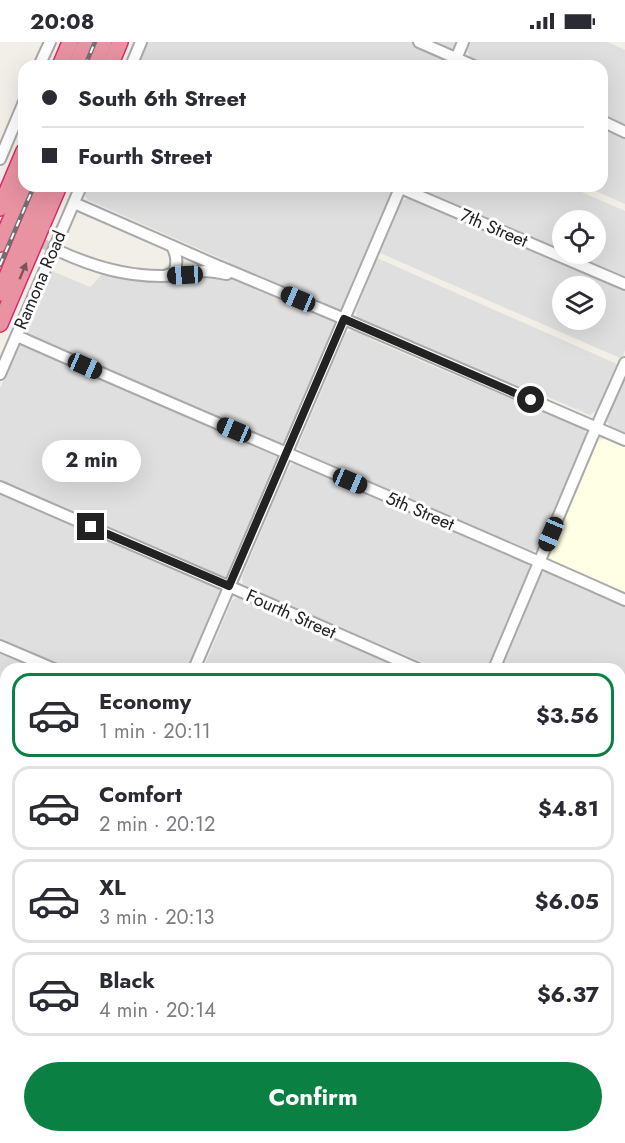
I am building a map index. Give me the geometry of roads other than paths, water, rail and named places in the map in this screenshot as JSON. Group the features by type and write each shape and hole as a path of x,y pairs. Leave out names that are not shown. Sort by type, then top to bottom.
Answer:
{"highway":[{"path":"62,60 70,42"},
{"path":"78,60 86,42"},
{"path":"96,60 104,42"},
{"path":"112,60 120,42"},
{"path":"0,208 18,166"},
{"path":"0,244 22,192"},
{"path":"0,293 42,192"},
{"path":"0,324 56,192"}],"street":[{"path":"42,60 50,42"},
{"path":"134,60 141,42"},
{"path":"419,42 450,60"},
{"path":"455,60 463,42"},
{"path":"0,159 18,116"},
{"path":"608,125 625,132"},
{"name":"Ramona Road","path":"0,374 79,192"},
{"path":"197,663 397,192"},
{"name":"7th Street","path":"411,192 625,284"},
{"path":"74,203 625,440"},
{"path":"162,276 174,273 177,266 172,246"},
{"path":"61,252 88,264 134,274 162,276 207,271 241,275"},
{"name":"5th Street","path":"16,336 625,600"},
{"path":"497,663 625,363"},
{"name":"Fourth Street","path":"0,487 404,663"},
{"path":"0,646 40,663"}],"tunnel":[{"path":"0,224 61,252"}],"railway":[{"path":"88,60 95,42"},
{"path":"0,265 31,192"}]}
